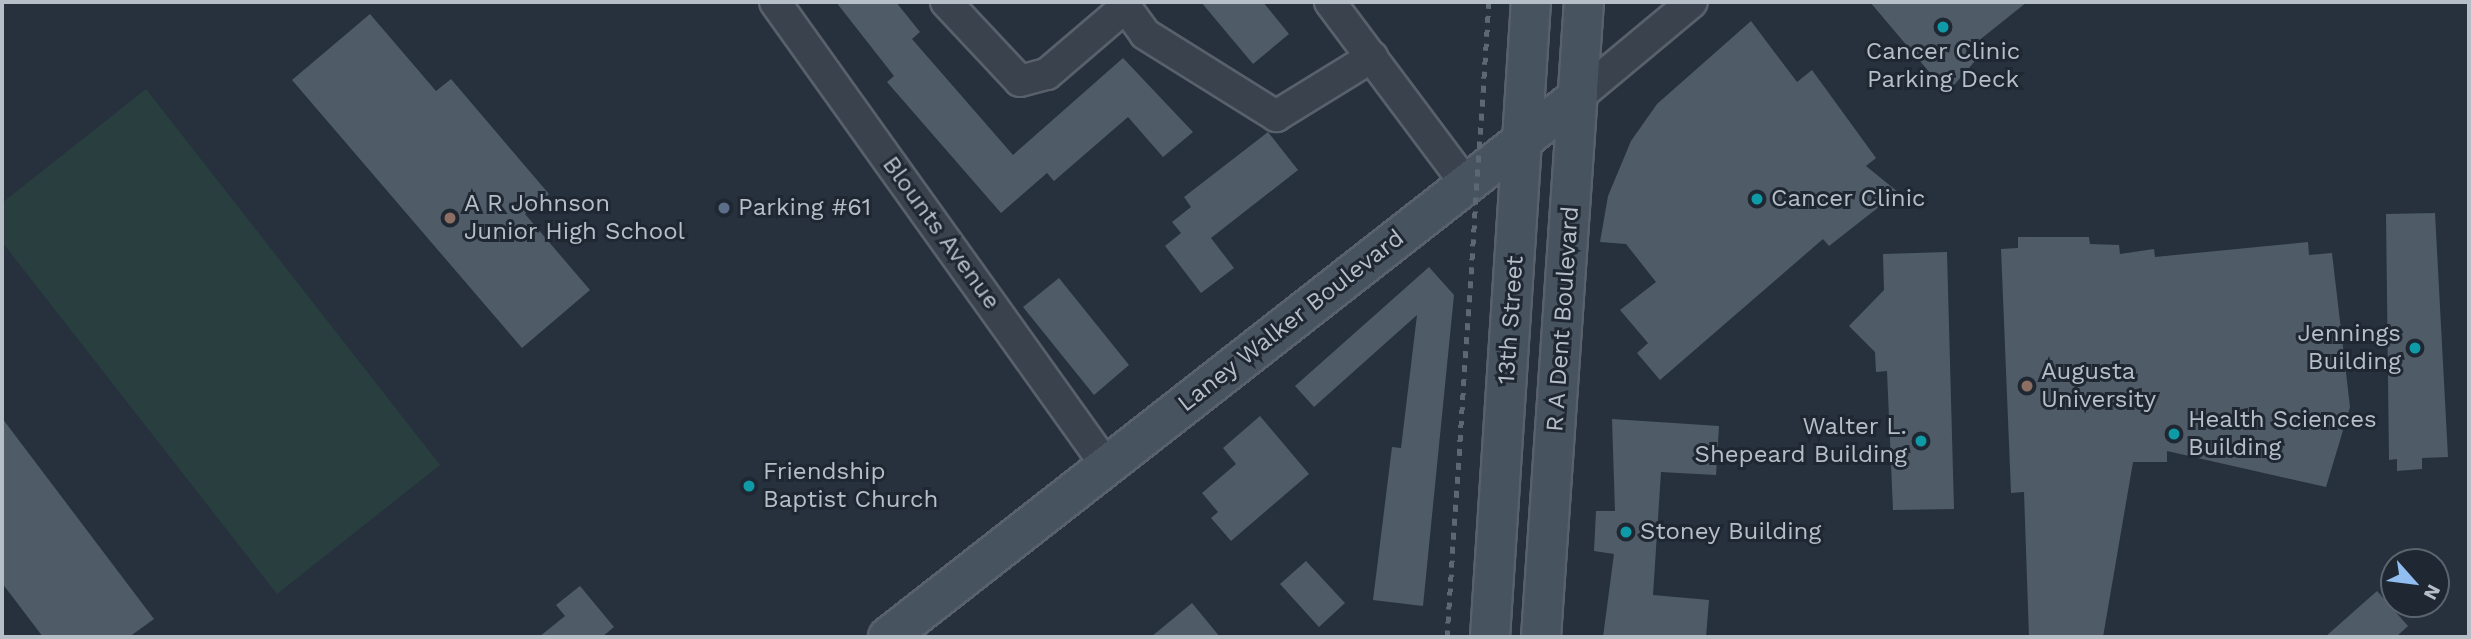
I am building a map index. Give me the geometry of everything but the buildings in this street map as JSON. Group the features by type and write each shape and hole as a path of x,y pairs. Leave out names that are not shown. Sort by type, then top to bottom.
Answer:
{"main road":[{"name":"13th Street","path":"1490,637 1531,2"},
{"name":"R A Dent Boulevard","path":"1541,637 1584,2"},
{"name":"Laney Walker Boulevard","path":"888,637 1578,97"}],"street":[{"name":"Blounts Avenue","path":"775,2 1106,465"},
{"path":"946,2 1020,81 1047,74 1122,6 1145,34 1276,116 1372,57"},
{"path":"1330,2 1466,184"},
{"name":"Laney Walker Boulevard","path":"1578,97 1692,2"}],"green space":[{"path":"146,89 440,465 277,594 2,242 2,203"}],"railway":[{"path":"1447,637 1489,2"}],"place":[{"name":"Cancer Clinic Parking Deck","path":"1943,27"},
{"name":"Cancer Clinic","path":"1757,199"},
{"name":"Parking #61","path":"724,208"},
{"name":"A R Johnson Junior High School","path":"450,218"},
{"name":"Jennings Building","path":"2415,348"},
{"name":"Augusta University","path":"2027,386"},
{"name":"Health Sciences Building","path":"2174,434"},
{"name":"Walter L. Shepeard Building","path":"1921,441"},
{"name":"Friendship Baptist Church","path":"749,486"},
{"name":"Stoney Building","path":"1626,532"}]}
